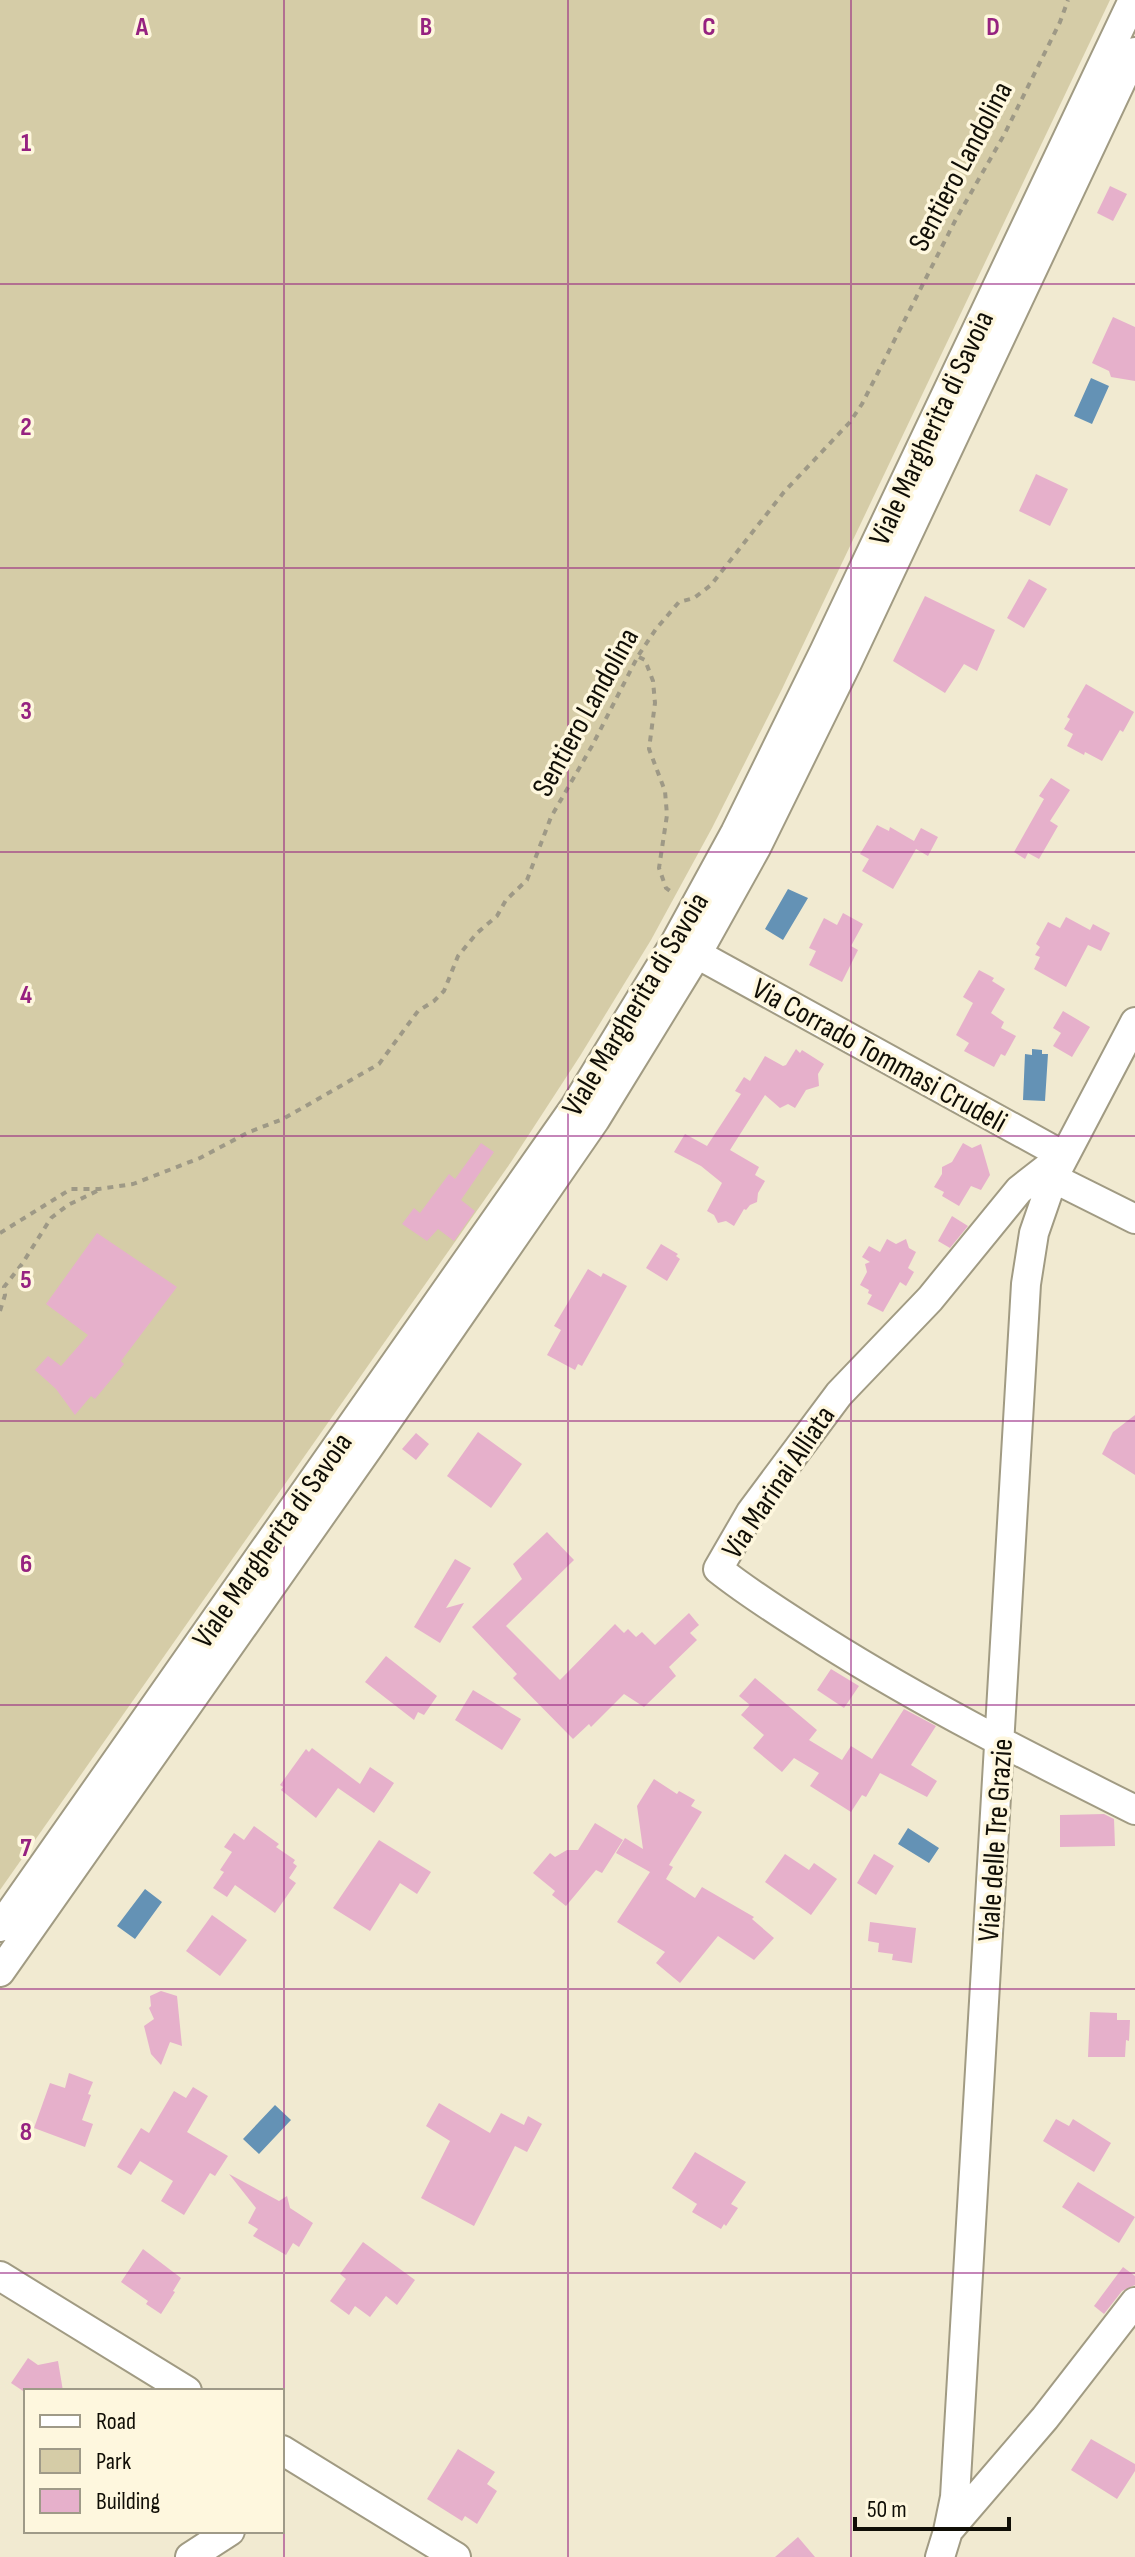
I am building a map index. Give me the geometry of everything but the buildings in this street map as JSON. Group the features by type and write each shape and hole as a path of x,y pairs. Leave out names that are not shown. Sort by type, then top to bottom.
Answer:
{"street":[{"name":"Viale Margherita di Savoia","path":"0,1927 574,1108 676,941 735,833 824,652 1133,0"},
{"name":"Viale Margherita di Savoia","path":"0,1972 586,1133 697,954 756,848 847,663 1135,52"},
{"name":"Via Corrado Tommasi Crudeli","path":"697,954 1047,1148 1059,1167 1135,1219"},
{"name":"Via Marinai Alliata","path":"1135,1022 1059,1167 1019,1190 930,1299 839,1394 751,1512 718,1569 749,1594 878,1675 1135,1810"},
{"name":"Viale delle Tre Grazie","path":"944,2544 955,2497 1026,1284 1034,1233 1059,1167"},
{"path":"0,2276 184,2389"},
{"path":"944,2544 1135,2302"},
{"path":"284,2453 456,2557"},
{"path":"190,2557 227,2533"}],"path":[{"name":"Sentiero Landolina","path":"0,1233 71,1189 133,1184 200,1158 249,1132 283,1119 379,1064 418,1011 444,991 458,956 527,880 551,817 638,656 656,629 679,602 694,598 711,585 776,500 850,422 862,404 956,219 1004,135 1068,0"},
{"path":"638,656 645,660 653,681 655,703 649,749 665,791 667,815 659,868 666,888 679,898"},
{"name":"Sentiero Landolina","path":"0,1311 4,1287 51,1218 99,1189"}],"green space":[{"path":"0,0 1110,0 782,689 651,940 511,1162 0,1890"}],"water":[{"path":"1091,378 1109,386 1092,424 1074,416"},
{"path":"788,889 808,898 783,940 765,929"},
{"path":"1032,1049 1048,1054 1045,1101 1023,1100 1025,1054 1032,1055"},
{"path":"908,1828 939,1848 929,1863 898,1844"},
{"path":"145,1889 162,1902 135,1939 117,1926"},
{"path":"275,2105 291,2120 259,2154 243,2139"}]}
